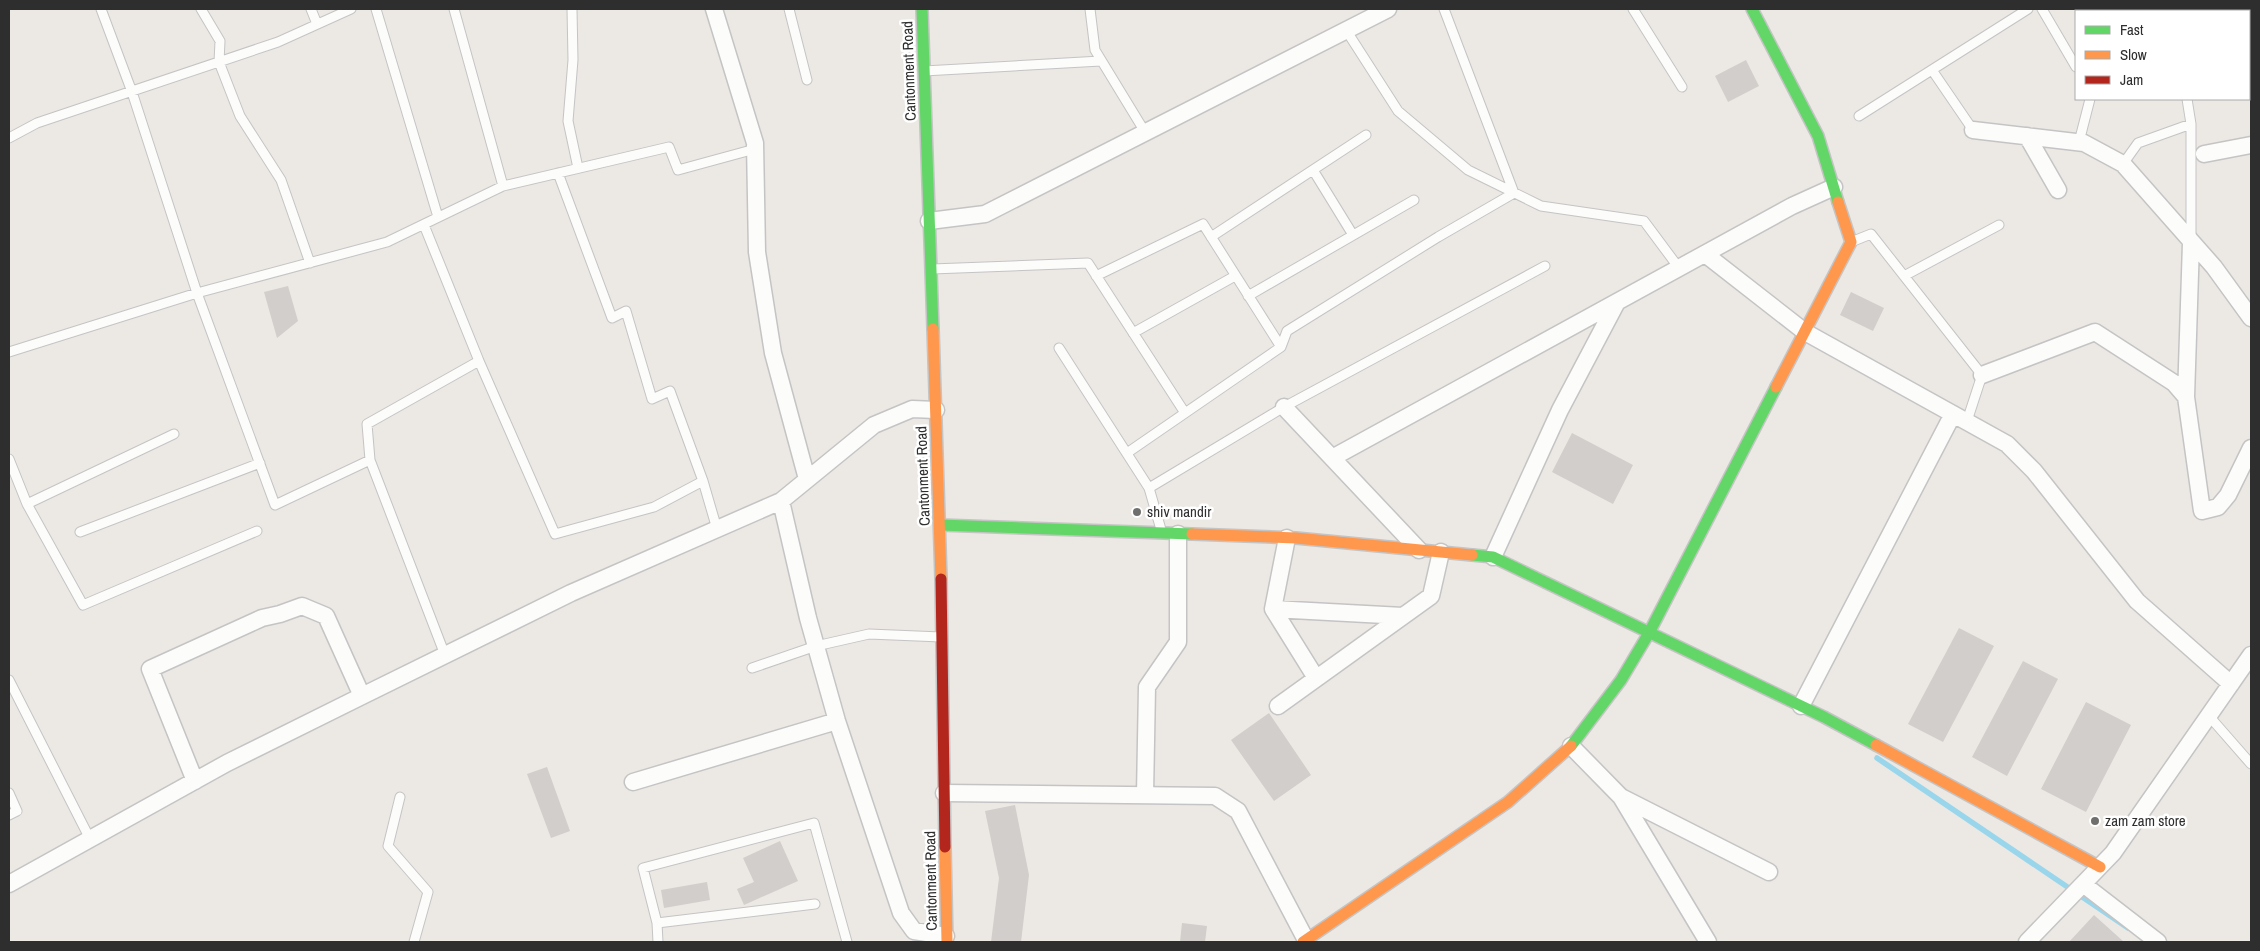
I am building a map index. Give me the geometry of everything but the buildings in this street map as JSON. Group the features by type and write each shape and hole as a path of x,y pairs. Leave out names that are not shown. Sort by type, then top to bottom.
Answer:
{"street":[{"path":"714,9 755,149 757,252 773,353 807,479"},
{"name":"Cantonment Road","path":"922,9 940,525 946,939"},
{"path":"929,221 985,214 1388,9"},
{"path":"944,793 1215,796 1238,811 1304,941 1508,802 1571,746 1621,680 1650,633 1851,242 1818,136 1752,9"},
{"path":"1973,130 2084,143 2123,164 2214,267 2251,318"},
{"path":"2027,136 2058,190"},
{"path":"2204,154 2251,145"},
{"path":"1332,458 1792,206 1834,187"},
{"path":"2191,243 2186,397 2202,512 2218,507 2228,495 2251,448"},
{"path":"1705,254 1805,332 2007,444 2034,471 2137,601 2231,684"},
{"path":"1493,557 1560,410 1617,302"},
{"path":"1982,375 2095,332 2174,383 2186,397"},
{"path":"1284,407 1419,550"},
{"path":"9,884 195,781 362,696 571,593 781,501 874,425 912,410 936,410"},
{"path":"1801,706 1960,418"},
{"path":"781,501 816,646 837,721 901,913 914,931 946,939"},
{"path":"940,525 1287,538 1493,557 1801,706 2100,867"},
{"path":"1145,795 1147,687 1178,642 1170,534"},
{"path":"1287,538 1273,609 1316,678"},
{"path":"1278,706 1431,596 1441,552"},
{"path":"195,781 150,669 262,618 302,606 326,616 362,696"},
{"path":"1273,609 1403,616"},
{"path":"2027,942 2113,853 2251,655"},
{"path":"633,782 837,721"},
{"path":"1571,746 1621,797 1708,942"},
{"path":"1621,797 1769,872"},
{"path":"2083,884 2158,942"}],"lane":[{"path":"101,9 132,92 197,293 275,505 370,460"},
{"path":"201,9 220,41 219,62 240,116 281,180 310,263"},
{"path":"311,9 317,24"},
{"path":"9,138 37,123 278,42 351,9"},
{"path":"376,9 438,217"},
{"path":"454,9 503,186"},
{"path":"572,9 573,60 568,121 578,168"},
{"path":"789,9 807,80"},
{"path":"1090,9 1095,50 1145,132"},
{"path":"1444,9 1514,193"},
{"path":"1633,9 1682,87"},
{"path":"1859,116 2028,9"},
{"path":"2042,9 2075,65"},
{"path":"1346,30 1398,111 1468,170 1541,206 1644,221 1679,268"},
{"path":"924,71 1101,61"},
{"path":"1932,70 1973,130"},
{"path":"2078,142 2090,100"},
{"path":"2187,100 2191,124 2191,243"},
{"path":"2123,164 2138,143 2191,124"},
{"path":"1211,237 1366,135"},
{"path":"9,352 197,293 387,242 503,186 669,147 678,170 755,149"},
{"path":"1313,170 1353,236"},
{"path":"558,173 612,318 626,311 652,399 670,390 703,481 717,529"},
{"path":"1127,453 1281,347 1287,331 1438,237 1514,193"},
{"path":"1248,296 1414,200"},
{"path":"1096,276 1203,224 1281,347"},
{"path":"424,225 479,362 555,534 654,507 703,481"},
{"path":"1904,276 1999,225"},
{"path":"1851,242 1871,234 1982,375 1960,418"},
{"path":"930,269 1088,263 1185,413"},
{"path":"1148,488 1284,407 1545,266"},
{"path":"1133,333 1235,276"},
{"path":"1059,348 1148,488 1170,534"},
{"path":"445,655 370,460 367,424 479,362"},
{"path":"27,504 174,434"},
{"path":"9,459 27,504 84,605 257,531"},
{"path":"80,532 260,463"},
{"path":"752,668 816,646 869,634 942,637"},
{"path":"9,680 90,839"},
{"path":"2209,716 2251,764"},
{"path":"9,794 17,811 9,815"},
{"path":"400,797 388,846 428,892 414,942"},
{"path":"658,942 657,923 643,868 814,823 847,942"},
{"path":"657,923 815,904"}],"waterway":[{"path":"1877,758 2128,928"}],"traffic: fast":[{"path":"922,9 933,329"},
{"path":"1752,9 1818,136 1838,202"},
{"path":"1571,746 1621,680 1649,633 1776,387"},
{"path":"940,525 1192,534"},
{"path":"1472,555 1493,557 1824,717 1876,745"}],"traffic: slow":[{"path":"1776,387 1851,242 1838,202"},
{"path":"933,329 941,579"},
{"path":"1192,534 1296,538 1472,555"},
{"path":"1876,745 2100,867"},
{"path":"1303,942 1508,802 1571,746"},
{"path":"945,847 947,942"}],"traffic: jam":[{"path":"941,579 945,847"}],"place":[{"name":"shiv mandir","path":"1137,512"},
{"name":"zam zam store","path":"2095,821"}]}
